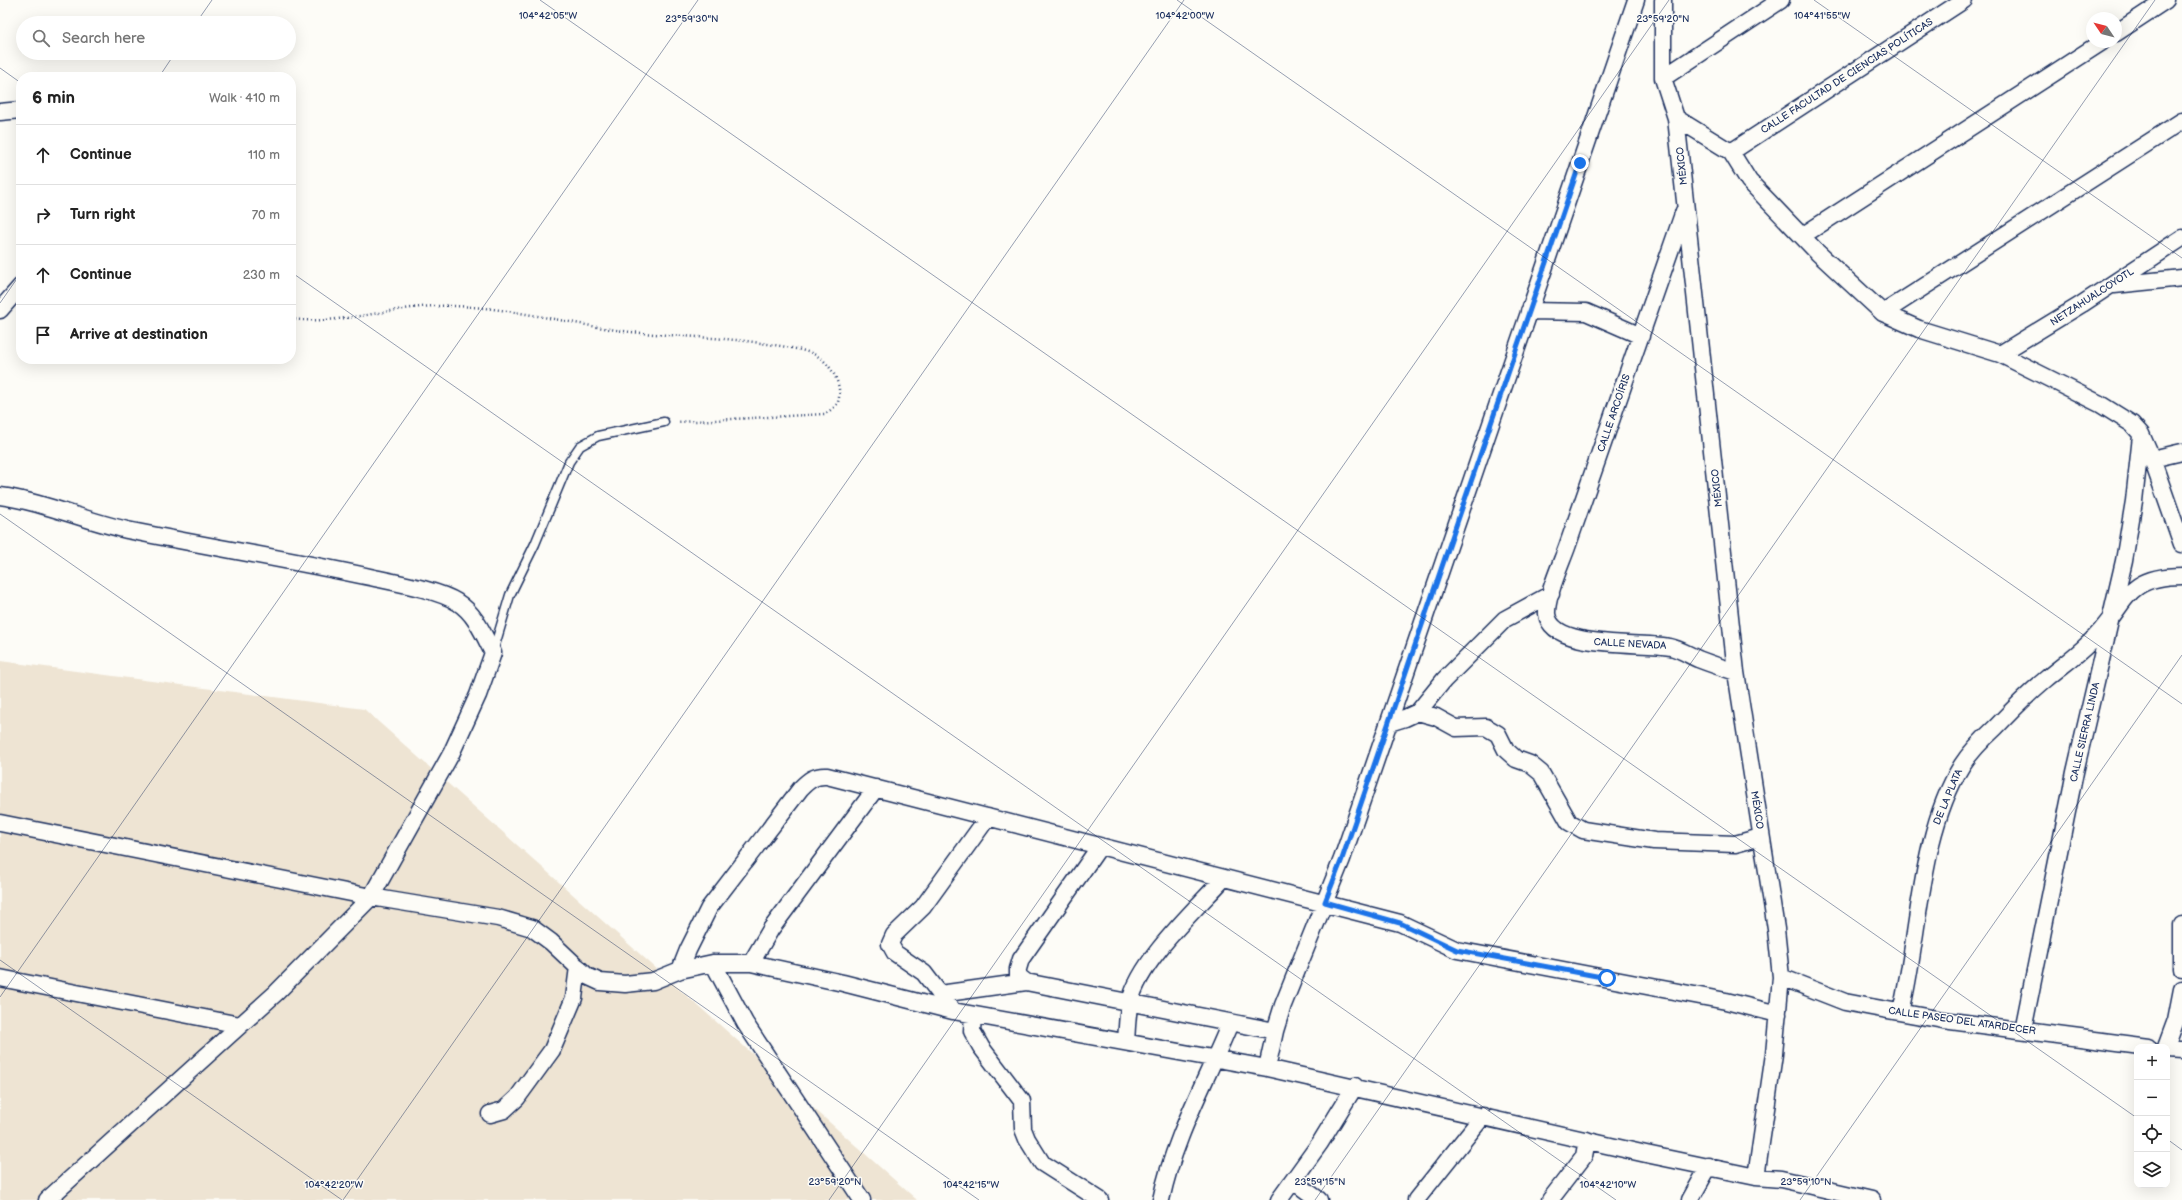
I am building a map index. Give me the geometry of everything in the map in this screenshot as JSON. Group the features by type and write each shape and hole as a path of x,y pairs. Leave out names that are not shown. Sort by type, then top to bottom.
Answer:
{"street":[{"path":"1267,1068 1275,1031 1299,962 1342,859 1636,0"},
{"name":"MÉXICO","path":"1663,0 1663,78 1676,118 1736,672 1776,929 1781,977 1764,1131 1756,1177"},
{"path":"1663,78 1781,0"},
{"name":"CALLE FACULTAD DE CIENCIAS POLÍTICAS","path":"1731,152 1964,0"},
{"path":"2122,29 2166,0"},
{"path":"1802,236 2093,48"},
{"path":"0,112 16,110"},
{"path":"1676,118 1731,152 1749,181 1823,259 1883,313 1919,329 2000,354 2119,415 2132,424 2141,434 2152,459 2182,544"},
{"path":"1883,313 2182,121"},
{"name":"CALLE ARCOÍRIS","path":"1550,621 1547,614 1551,594 1686,206"},
{"name":"NETZAHUALCOYOTL","path":"2000,354 2111,285 2182,238"},
{"path":"2111,285 2182,278"},
{"path":"0,310 16,292"},
{"path":"1530,311 1586,312 1641,336"},
{"name":"CALLE SIERRA LINDA","path":"2023,1030 2075,772 2112,618 2134,501 2141,434"},
{"path":"2152,459 2182,452"},
{"path":"0,496 25,499 100,524 131,531 303,563 429,591 457,602 477,621 493,653 478,695 451,754 371,897 276,993 47,1200"},
{"path":"2112,618 2128,594 2136,586 2157,577 2182,576"},
{"path":"1389,723 1418,712 1444,680 1505,619 1551,594"},
{"name":"DE LA PLATA","path":"1901,1012 1913,953 1932,837 1942,807 1963,764 1982,741 2022,701 2089,644 2112,618"},
{"name":"CALLE NEVADA","path":"1550,621 1560,631 1569,636 1589,642 1671,647 1736,672"},
{"path":"1418,712 1436,717 1456,728 1486,727 1498,734 1506,750 1516,759 1530,764 1541,773 1569,822 1583,830 1654,841 1735,844 1761,837"},
{"path":"680,970 708,908 801,788 810,779 819,775 876,788 1224,878 1325,902 1400,923 1457,950 1726,1001 1778,1014"},
{"path":"751,963 771,929 876,788"},
{"path":"953,1011 924,973 895,953 890,944 894,935 923,907 988,817"},
{"path":"0,824 371,897 498,918 532,928 552,942 587,976 600,982 625,984 653,981 680,970 713,963 751,963 843,983 953,1011 1216,1058 1355,1086 1587,1140 1756,1177 1781,1179 1824,1195 1872,1200"},
{"path":"1026,982 1018,976 1018,969 1022,959 1100,846"},
{"path":"1126,1042 1130,1002 1138,983 1155,955 1224,878"},
{"path":"2182,925 2182,968"},
{"path":"713,963 745,1023 862,1200"},
{"path":"490,1114 504,1110 517,1098 552,1050 574,998 578,967"},
{"name":"CALLE PASEO DEL ATARDECER","path":"1781,977 1845,1002 1901,1012 2134,1045"},
{"path":"0,978 240,1025"},
{"path":"940,994 1026,982 1275,1031"},
{"path":"2167,1044 2176,1020 2182,989"},
{"path":"973,1015 972,1031 981,1047 1022,1101 1023,1129 1027,1139 1042,1163 1083,1195 1100,1200"},
{"path":"1161,1200 1168,1168 1178,1140 1216,1058 1230,1023"},
{"path":"2170,1048 2182,1050"},
{"path":"1279,1200 1355,1086"},
{"path":"1416,1200 1483,1116"},
{"path":"1550,1200 1584,1156 1587,1140"},
{"path":"1690,1200 1709,1166"},
{"path":"1293,1181 1319,1200"}],"lane":[{"path":"493,653 510,595 535,544 569,462 580,446 598,436 664,422"}],"path":[{"path":"296,320 310,322 349,319 435,306 483,308 631,332 768,344 812,353 821,358 830,366 839,391 838,402 825,414 664,422"}],"shaded area":[{"path":"0,661 364,709 917,1200 0,1200"}],"route":[{"path":"1580,163 1342,859 1325,902 1400,923 1457,950 1607,978"}]}
